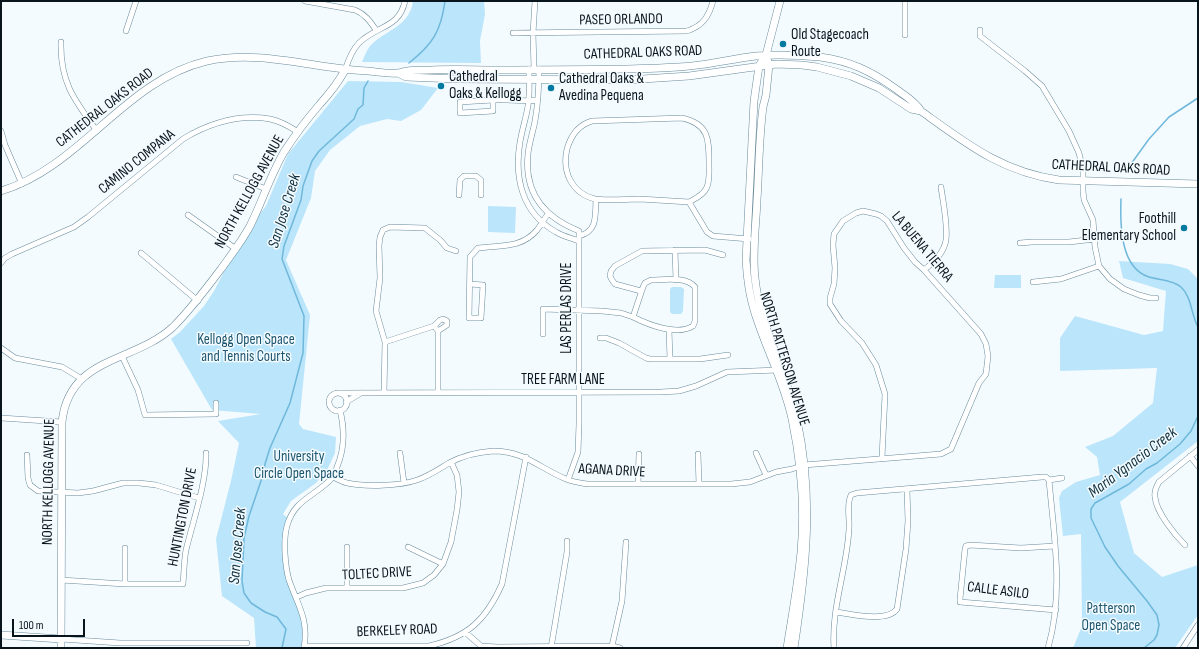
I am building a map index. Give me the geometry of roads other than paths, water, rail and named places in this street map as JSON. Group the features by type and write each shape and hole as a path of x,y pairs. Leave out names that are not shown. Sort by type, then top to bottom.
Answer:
{"main road":[{"name":"NORTH PATTERSON AVENUE","path":"779,369 760,328 751,297 746,260 746,239 754,101 759,66 766,55 780,1"},
{"name":"CATHEDRAL OAKS ROAD","path":"1,191 22,184 52,166 157,82 186,68 207,61 227,58 257,57 345,70 398,73 407,71 680,67 780,54 838,60 861,67 882,79 916,103 921,112"},
{"name":"NORTH PATTERSON AVENUE","path":"766,55 769,65 766,96 763,106 755,239 755,275 758,301 792,418 802,466 807,504 806,556 794,648"},
{"name":"CATHEDRAL OAKS ROAD","path":"398,73 406,77 458,79 627,80 664,79 769,65 810,66 844,74 880,88 911,109 921,112 984,155 1012,168 1043,178 1084,181 1198,184"},
{"name":"NORTH KELLOGG AVENUE","path":"61,648 62,422 65,403 74,386 90,371 154,341 172,328 198,301 236,249 250,226 276,166 298,132 337,84 345,70"},
{"name":"NORTH PATTERSON AVENUE","path":"787,648 801,553 802,466"},
{"path":"1,634 61,639"}],"street":[{"path":"126,31 136,1"},
{"path":"305,1 355,10 362,13 369,19 376,30"},
{"name":"NORTH KELLOGG AVENUE","path":"345,70 354,50 359,43 376,30 396,20 403,11 405,1"},
{"path":"535,1 533,33 534,69 539,79 535,122 528,153 530,184 535,196 548,214 579,236"},
{"name":"PASEO ORLANDO","path":"513,33 687,31 694,29 702,23 708,15 713,1"},
{"path":"905,1 905,35"},
{"path":"980,30 980,36 1042,86 1074,141 1083,170 1084,200 1093,220 1099,266 1110,279 1124,289 1139,295 1156,298"},
{"path":"61,42 61,55 66,83 74,100 97,131"},
{"path":"534,69 529,79 528,101 518,153 518,174 524,199 531,210 542,222 556,233 579,236 586,234 591,230 594,223 596,199"},
{"path":"493,100 492,112 460,113 460,102 508,99 528,101 538,100"},
{"name":"CAMINO COMPANA","path":"1,263 5,258 12,254 79,224 183,140 198,130 223,122 245,118 260,118 281,122 298,132"},
{"path":"682,118 691,120 700,125 708,138 708,183 701,195 689,202 596,199 585,195 574,187 566,173 565,159 573,134 577,128 584,123 592,121 682,118"},
{"path":"1,131 5,145 22,184"},
{"path":"460,195 460,180 464,176 476,176 481,180 481,195"},
{"path":"236,177 266,189"},
{"path":"924,270 934,262 946,240 941,187"},
{"path":"689,202 707,232 713,236 755,239"},
{"name":"LA BUENA TIERRA","path":"882,458 885,394 876,364 862,343 840,321 830,304 835,279 833,245 834,234 843,221 856,212 876,214 887,221 915,262 924,270 981,334 986,344 988,362 987,370 979,383 950,449"},
{"path":"470,284 483,285 481,318 469,318 470,257 478,248 512,246 525,240 537,230 548,214"},
{"path":"188,215 236,249"},
{"path":"384,393 384,342 376,311 380,278 379,246 380,237 383,230 390,227 425,228 440,240 447,248 456,251"},
{"name":"LAS PERLAS DRIVE","path":"568,480 578,452 580,424 578,309 579,236"},
{"path":"1020,243 1069,242 1095,239"},
{"path":"676,250 676,280"},
{"path":"641,291 616,284 610,276 611,271 615,266 642,251 705,250 723,255"},
{"path":"141,254 198,301"},
{"path":"1033,282 1061,279 1099,266"},
{"path":"543,334 543,309 602,310 621,313 645,323 669,330 689,329 694,326 695,321 695,287 688,281 651,280 645,283 641,291 633,317"},
{"path":"384,342 434,326 440,320 443,319 447,321 447,325 438,331"},
{"path":"434,326 438,331 438,392"},
{"path":"669,330 670,359"},
{"path":"600,338 606,338 619,343 646,358 700,359 728,355"},
{"path":"1,348 7,354 15,358 62,367 82,379"},
{"path":"122,356 138,390 145,415 216,414 216,403"},
{"name":"TREE FARM LANE","path":"339,393 661,392 679,391 696,386 727,372 779,369"},
{"path":"339,393 345,397 346,402 345,407 340,410 333,409 329,402 331,395 339,393"},
{"path":"346,402 362,393"},
{"path":"304,647 305,628 302,611 289,578 286,565 284,536 286,526 294,509 333,478 342,454 344,440 343,422 340,410"},
{"path":"1,418 62,422"},
{"name":"AGANA DRIVE","path":"333,478 348,483 367,485 404,483 417,480 451,462 478,453 494,451 510,452 526,457 568,480 587,484 699,484 750,482 766,475 802,466 941,454 950,449"},
{"path":"1185,546 1173,533 1156,504 1154,497 1155,490 1159,482 1198,450"},
{"name":"HUNTINGTON DRIVE","path":"61,580 125,584 183,584 186,552 199,498 206,462 206,453"},
{"path":"400,453 404,483"},
{"path":"756,453 766,475"},
{"path":"638,484 639,454"},
{"path":"698,454 699,484"},
{"path":"27,455 28,478 30,485 38,491 93,491 123,484 139,483 156,485 199,498"},
{"path":"1190,456 1198,466"},
{"name":"BERKELEY ROAD","path":"304,647 429,646 444,642 465,632 476,624 486,611 502,584 526,457"},
{"name":"TOLTEC DRIVE","path":"297,597 326,588 403,588 423,583 434,574 443,564 451,542 457,510 458,492 456,475 451,462"},
{"path":"834,648 834,628 847,547 849,502 851,495 857,493 907,490 1042,477 1046,477 1049,480 1062,478"},
{"path":"1048,648 1053,632 1057,594 1055,546 1049,480"},
{"path":"836,612 876,617 889,616 897,609 906,549 908,521 907,490"},
{"path":"551,647 567,552 567,541"},
{"path":"612,646 622,602 626,542"},
{"name":"CALLE ASILO","path":"1055,546 1021,548 966,546 960,602 1056,610"},
{"path":"347,588 348,547"},
{"path":"408,547 443,564"},
{"path":"125,548 125,584"},
{"path":"1183,648 1198,625"},
{"path":"465,632 481,646 612,646 620,648"},
{"path":"61,639 119,645 247,643"}],"waterway":[{"name":"San Jose Creek","path":"409,63 430,43 441,21 445,1"},
{"name":"San Jose Creek","path":"282,648 286,629 277,617 265,612 251,603 244,593 242,581 244,538 249,516 263,475 270,448 290,403 303,353 304,316 282,259 284,246 301,200 303,186 312,161 319,151 354,119 358,109 363,105 364,88 368,81"},
{"name":"Maria Ygnacio Creek","path":"1131,164 1149,139 1169,117 1198,98"},
{"name":"Maria Ygnacio Creek","path":"1121,199 1122,232 1127,255 1132,265 1139,272 1149,277 1170,282 1181,287 1185,291 1198,327"},
{"name":"Maria Ygnacio Creek","path":"1144,648 1154,640 1157,635 1159,625 1157,615 1118,566 1105,547 1091,518 1091,509 1095,503 1129,484 1146,469 1157,463 1180,444 1191,431 1198,416"}],"place":[{"name":"Old Stagecoach Route","path":"783,44"},
{"name":"Cathedral Oaks & Kellogg","path":"441,86"},
{"name":"Cathedral Oaks & Avedina Pequena","path":"551,88"},
{"name":"Foothill Elementary School","path":"1184,228"}],"park label":[{"name":"Kellogg Open Space and Tennis Courts","path":"246,348"},
{"name":"University Circle Open Space","path":"299,466"},
{"name":"Patterson Open Space","path":"1111,618"}]}
